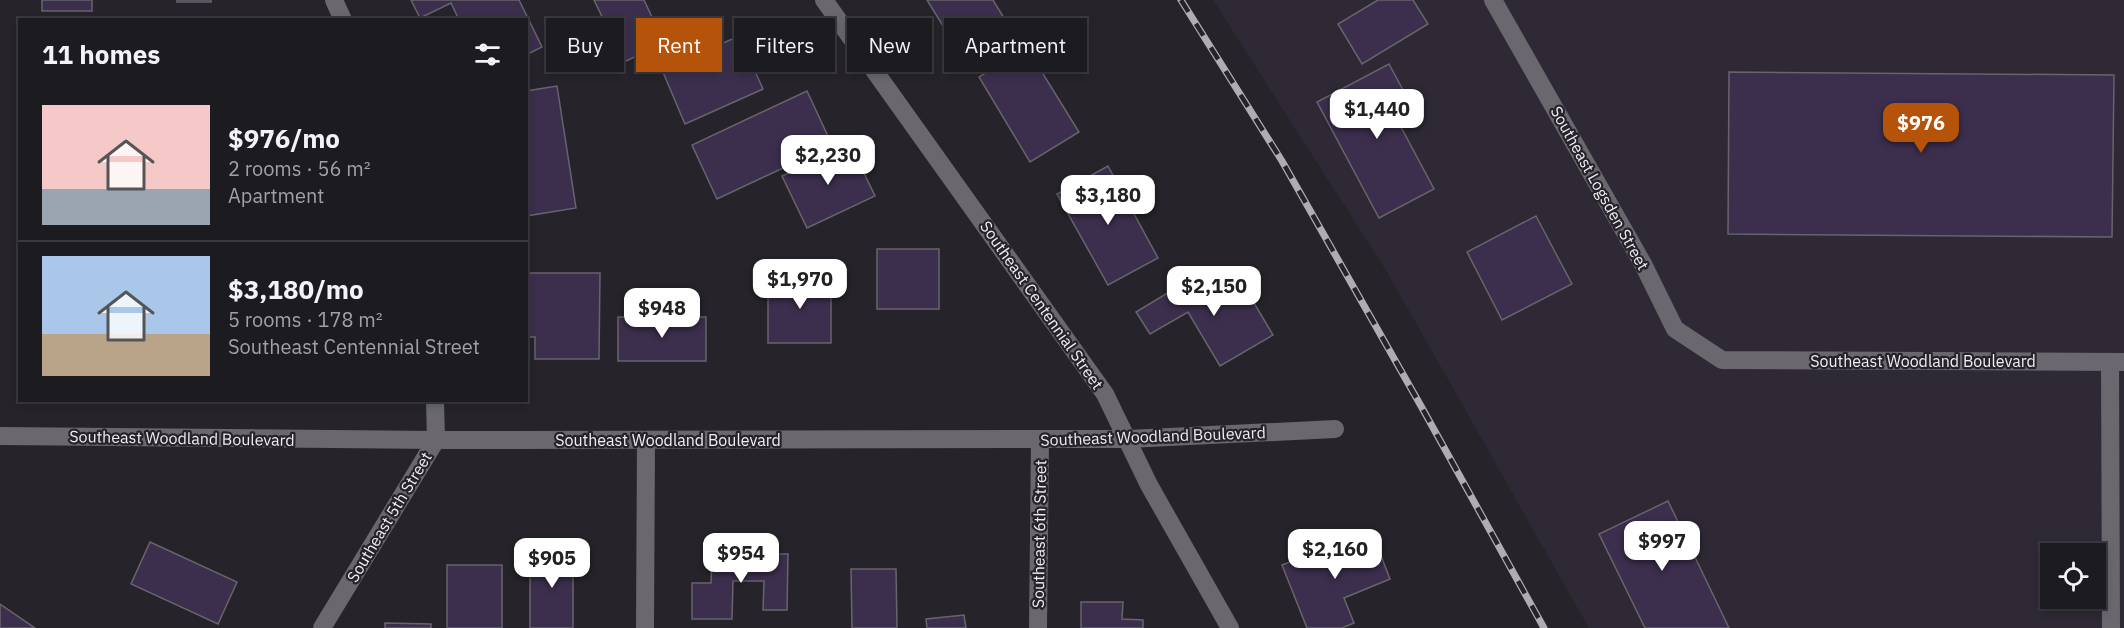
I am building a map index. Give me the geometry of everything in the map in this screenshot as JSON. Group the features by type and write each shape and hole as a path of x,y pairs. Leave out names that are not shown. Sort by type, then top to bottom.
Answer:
{"street":[{"path":"334,0 343,18"},
{"name":"Southeast Centennial Street","path":"824,0 1105,394 1149,485 1230,628"},
{"name":"Southeast Logsden Street","path":"1493,0 1637,254 1676,329 1722,360"},
{"name":"Southeast Woodland Boulevard","path":"1722,360 2117,362"},
{"path":"2111,628 2117,362"},
{"name":"Southeast 5th Street","path":"322,628 435,440 435,402"},
{"name":"Southeast Woodland Boulevard","path":"0,436 435,440 1128,439 1335,429"},
{"name":"Southeast 6th Street","path":"1038,628 1040,439"},
{"path":"645,628 646,440"}],"shaded area":[{"path":"1213,0 2124,0 2124,628 1589,628 1387,272"}],"building":[{"path":"42,0 92,0 92,11 42,11"},
{"path":"177,0 211,0 211,2 177,2"},
{"path":"411,0 519,0 528,18 458,18 451,3 420,18"},
{"path":"594,0 644,0 652,18 636,18 636,56 624,62 624,18 603,18"},
{"path":"927,0 993,0 1004,18 944,18 944,28"},
{"path":"1378,0 1413,0 1428,24 1362,64 1338,24"},
{"path":"528,18 542,47 528,54"},
{"path":"734,38 734,72 755,72 763,89 685,124 663,72 722,72 722,44"},
{"path":"1389,64 1410,103 1393,112 1434,189 1379,218 1317,102"},
{"path":"987,72 1042,72 1079,132 1030,162 979,77"},
{"path":"1729,72 2114,75 2112,237 1728,234"},
{"path":"557,86 576,208 528,216 528,91"},
{"path":"807,91 832,145 717,199 692,145"},
{"path":"850,144 875,196 807,228 782,176"},
{"path":"1108,166 1158,258 1108,285 1057,194"},
{"path":"1536,216 1572,284 1502,320 1467,252"},
{"path":"877,249 939,249 939,309 877,309"},
{"path":"1235,271 1273,335 1220,366 1188,312 1150,334 1136,312 1174,289 1182,303"},
{"path":"528,273 600,273 599,359 535,359 535,337 528,337"},
{"path":"768,278 831,278 831,343 768,343"},
{"path":"618,317 706,317 706,361 618,361"},
{"path":"1668,501 1729,628 1645,628 1599,534"},
{"path":"1371,530 1390,579 1344,598 1354,623 1342,628 1307,628 1282,565"},
{"path":"150,542 237,582 218,624 131,584"},
{"path":"530,550 573,550 573,628 530,628"},
{"path":"712,554 788,554 787,610 763,610 764,581 733,581 732,619 692,619 692,583 711,583"},
{"path":"447,565 502,565 502,628 447,628"},
{"path":"851,569 896,569 897,628 852,628"},
{"path":"1081,602 1123,602 1122,619 1143,620 1143,628 1081,628"},
{"path":"0,604 35,628 0,628"},
{"path":"964,615 966,628 927,628 926,619"},
{"path":"385,623 431,624 431,628 385,628"}],"railway":[{"path":"1181,0 1282,161 1544,628"}]}
